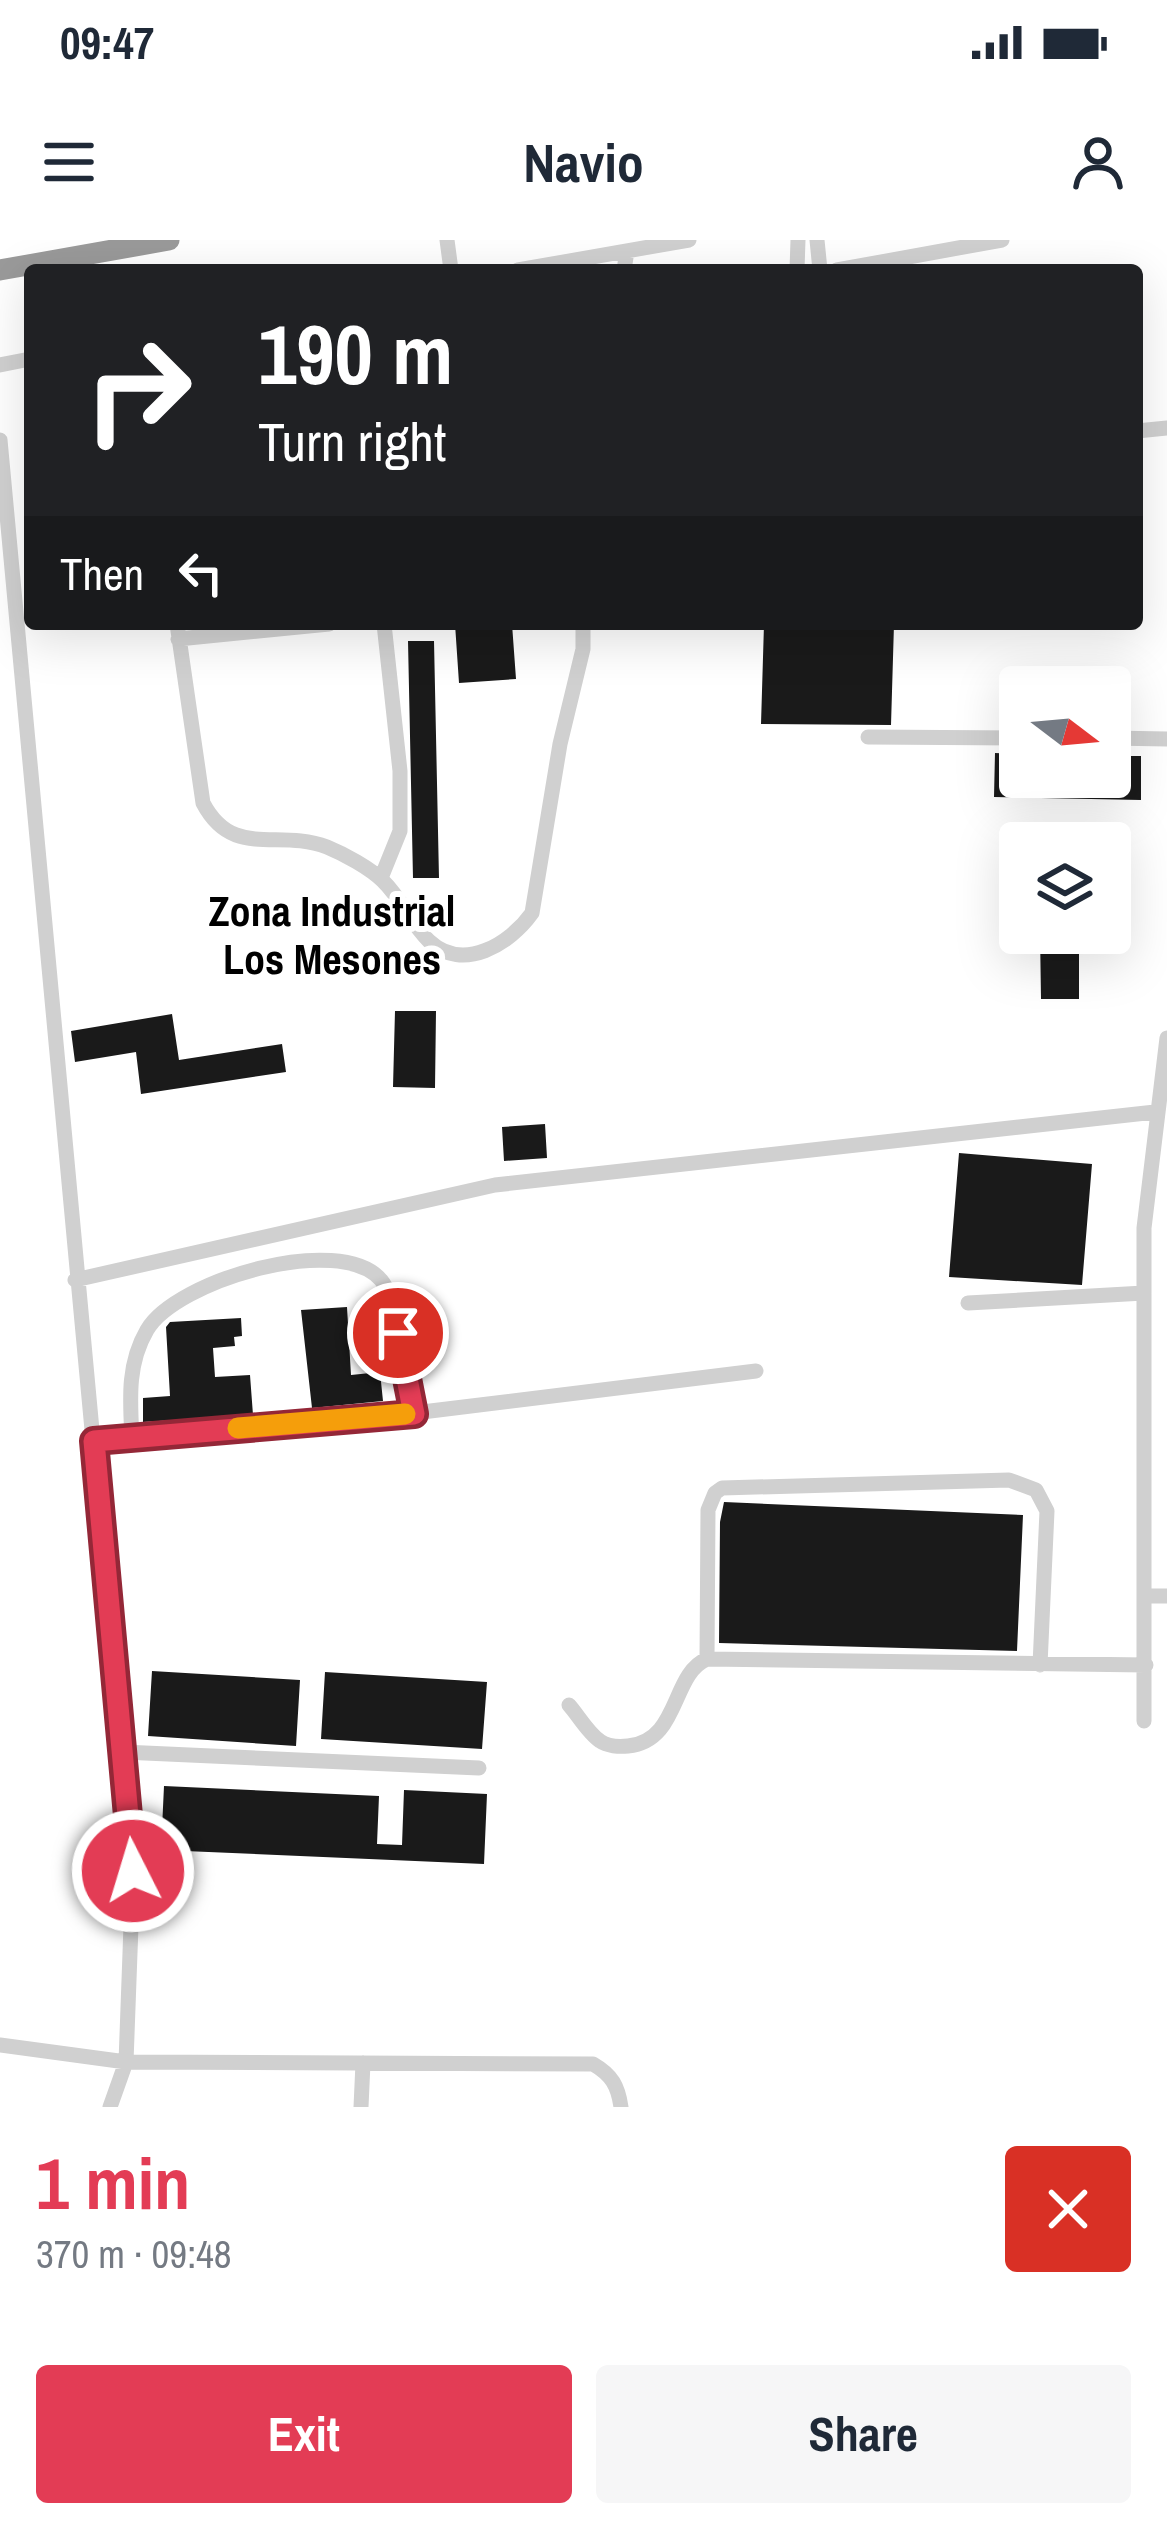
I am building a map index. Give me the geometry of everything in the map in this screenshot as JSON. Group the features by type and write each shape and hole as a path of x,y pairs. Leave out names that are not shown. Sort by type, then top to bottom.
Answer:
{"highway":[{"path":"34,264 169,240"}],"street":[{"path":"552,264 689,240"},
{"path":"870,264 1002,240"},
{"path":"625,264 627,251"},
{"path":"0,440 133,1871 126,2062 110,2107"},
{"path":"381,878 400,831 400,770 385,630"},
{"path":"178,631 203,803 213,820 232,836 297,840 327,848 381,878 426,939 439,949 475,955 520,929 538,895 583,630"},
{"path":"868,737 999,738"},
{"path":"1131,738 1167,739"},
{"path":"1144,1721 1144,1228 1167,1037"},
{"path":"75,1280 495,1185 1155,1112"},
{"path":"132,1438 133,1364 148,1328 166,1307 246,1270 337,1260 376,1274 390,1292 414,1414"},
{"path":"968,1303 1144,1293"},
{"path":"94,1441 414,1414 756,1371"},
{"path":"707,1659 708,1510 715,1492 722,1488 1009,1480 1036,1490 1047,1511 1040,1665"},
{"path":"1144,1596 1167,1596"},
{"path":"569,1705 600,1742 619,1747 644,1743 666,1721 694,1668 707,1659 1146,1665"},
{"path":"123,1752 478,1768"},
{"path":"0,2045 126,2062 593,2064 608,2073 619,2089 621,2107"},
{"path":"361,2107 364,2063"}],"building":[{"path":"455,630 512,630 516,679 459,683"},
{"path":"764,630 894,630 891,725 761,724"},
{"path":"408,641 434,641 439,878 413,878"},
{"path":"995,753 999,753 999,797 994,797"},
{"path":"1131,756 1141,756 1141,800 1043,798 1131,798"},
{"path":"1040,954 1079,954 1079,999 1041,999"},
{"path":"395,1011 436,1011 435,1088 393,1087"},
{"path":"172,1014 179,1060 282,1044 286,1072 141,1094 136,1052 75,1062 71,1031"},
{"path":"545,1124 547,1158 504,1161 502,1127"},
{"path":"959,1153 1092,1164 1082,1285 949,1277"},
{"path":"347,1307 351,1375 380,1372 383,1401 312,1408 301,1310"},
{"path":"241,1318 242,1336 234,1337 235,1346 213,1348 215,1377 250,1375 253,1415 143,1422 143,1398 170,1396 166,1327 170,1322"},
{"path":"724,1502 1023,1515 1017,1651 719,1643"},
{"path":"152,1671 300,1680 296,1746 148,1736"},
{"path":"325,1672 487,1682 482,1749 321,1739"},
{"path":"164,1786 379,1796 377,1844 402,1845 404,1790 487,1794 484,1864 161,1850"}],"slow traffic":[{"path":"238,1428 405,1414"}],"district":[{"name":"Zona Industrial Los Mesones","path":"332,935"}],"route":[{"path":"133,1871 94,1441 414,1414 398,1333"}]}
